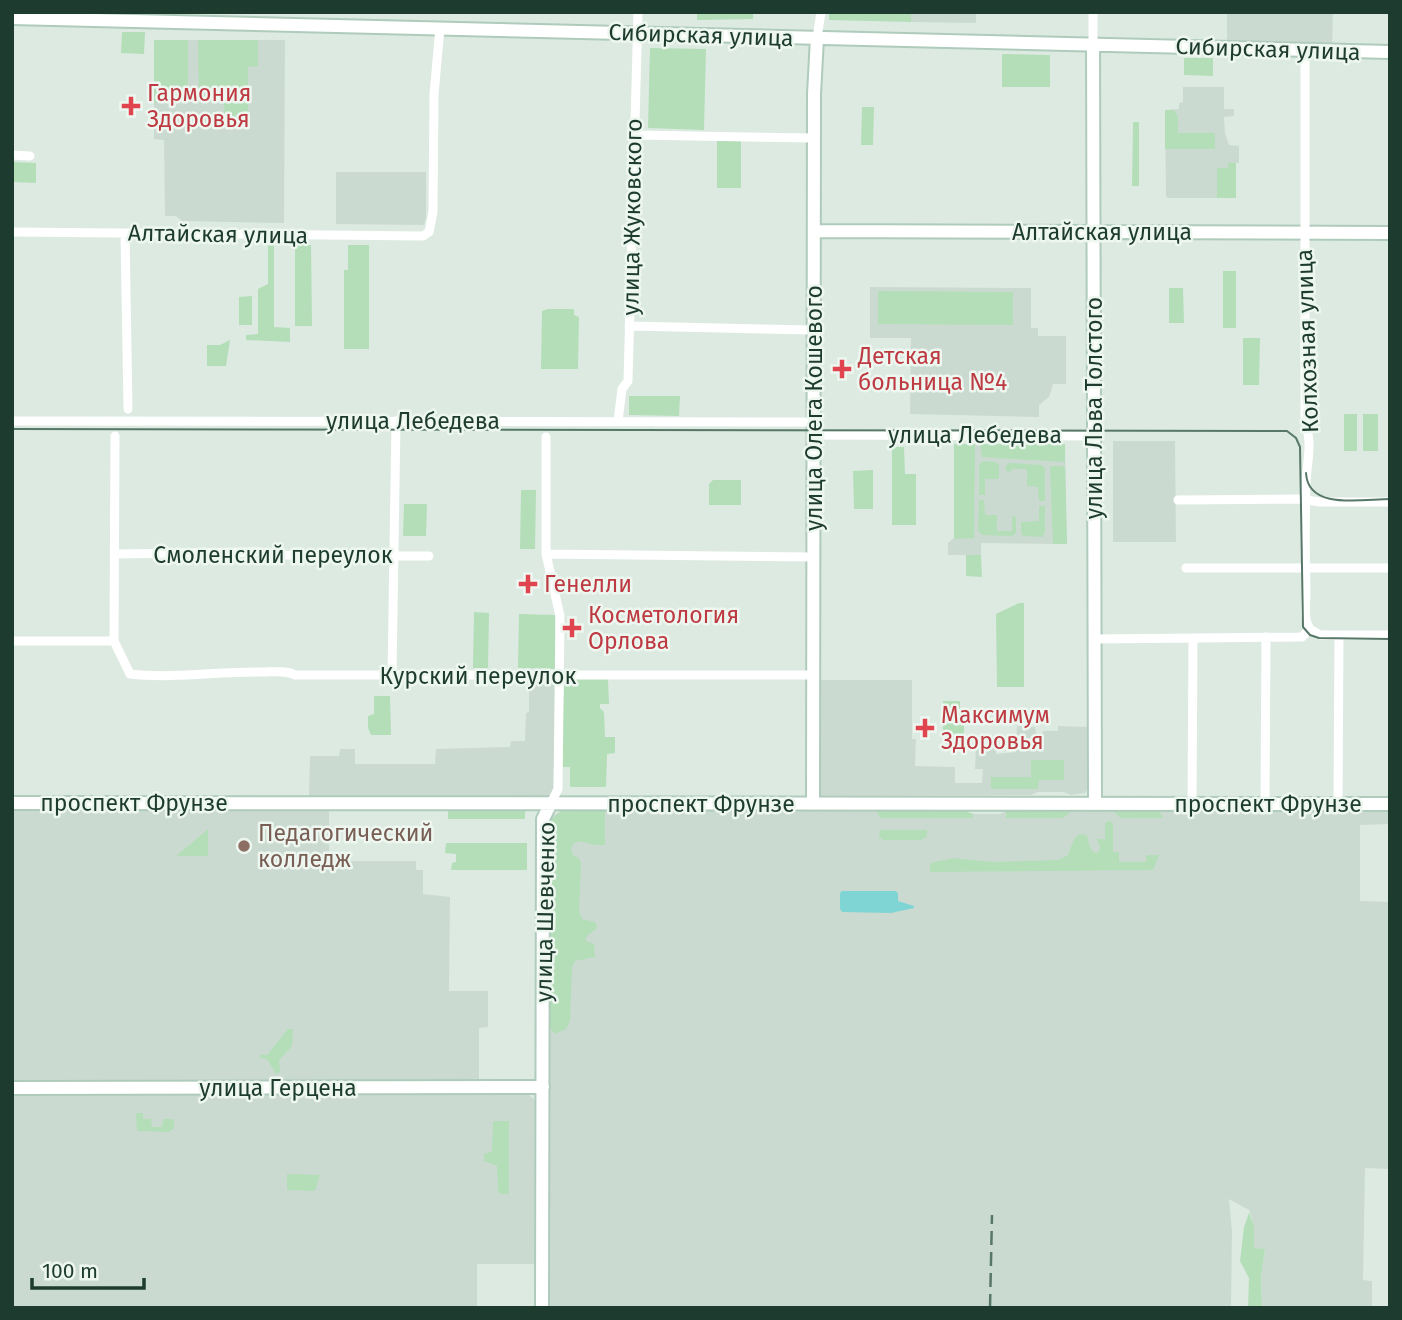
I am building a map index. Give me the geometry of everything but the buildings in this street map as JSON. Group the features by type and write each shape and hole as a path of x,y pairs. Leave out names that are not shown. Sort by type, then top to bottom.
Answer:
{"main road":[{"name":"Сибирская улица","path":"12,18 252,19 440,28 1390,52"},
{"name":"улица Олега Кошевого","path":"813,804 814,138 817,38"},
{"name":"улица Льва Толстого","path":"1093,43 1095,804"},
{"name":"Алтайская улица","path":"814,231 1390,233"},
{"name":"проспект Фрунзе","path":"12,803 1390,804"},
{"name":"улица Шевченко","path":"542,1308 542,819 551,803"},
{"name":"улица Герцена","path":"12,1088 544,1087"}],"street":[{"name":"улица Жуковского","path":"618,421 622,389 628,381 638,12"},
{"name":"улица Олега Кошевого","path":"817,38 822,21 821,12"},
{"name":"улица Льва Толстого","path":"1093,12 1093,43"},
{"name":"Алтайская улица","path":"12,232 423,236 429,232 433,212 434,94 440,28"},
{"name":"Колхозная улица","path":"1305,51 1305,420 1310,438 1310,460 1306,479 1305,568 1306,620 1310,629"},
{"path":"634,135 814,138"},
{"path":"12,155 30,156"},
{"path":"125,233 128,409"},
{"path":"629,326 813,330"},
{"name":"улица Лебедева","path":"12,421 618,421 1094,436"},
{"path":"392,675 396,421"},
{"path":"12,641 114,641 115,436"},
{"name":"улица Шевченко","path":"546,437 546,554 560,616 558,789 551,803"},
{"path":"1178,500 1390,502"},
{"name":"Смоленский переулок","path":"116,554 258,552 277,555 429,556"},
{"path":"546,554 813,557"},
{"path":"1186,568 1390,568"},
{"path":"1094,639 1302,637 1310,629 1320,635 1390,635"},
{"path":"1338,804 1339,635"},
{"path":"1265,804 1266,637"},
{"path":"1192,804 1193,638"},
{"name":"Курский переулок","path":"114,641 130,674 144,676 215,672 559,677 813,675"}],"shaded area":[{"path":"911,12 976,12 976,23 911,22"},
{"path":"1227,12 1333,12 1332,47 1227,44"},
{"path":"154,40 285,40 284,223 182,221 176,216 165,216 164,140 154,139"},
{"path":"1183,87 1224,87 1224,109 1234,109 1234,116 1224,117 1225,133 1229,145 1239,146 1236,198 1166,196 1165,110 1179,109 1179,103 1183,102"},
{"path":"336,172 426,172 424,225 336,224"},
{"path":"870,287 1031,288 1031,328 1038,328 1038,336 1066,336 1066,384 1053,384 1049,397 1039,405 1039,417 910,414 911,338 870,338"},
{"path":"1113,441 1175,441 1176,542 1113,542"},
{"path":"954,444 1065,444 1067,544 981,543 981,555 948,555 948,543 954,538"},
{"path":"533,679 557,680 553,792 550,796 309,796 310,756 339,756 340,749 355,749 355,764 435,764 436,749 510,747 511,741 525,741 526,713 529,712 529,691 533,690"},
{"path":"817,680 912,680 915,766 955,767 955,783 982,783 983,769 975,769 976,747 996,747 996,754 1016,752 1017,726 1035,727 1036,733 1058,731 1058,726 1090,727 1090,785 1085,793 1071,795 1064,792 1038,792 1031,795 817,795"},
{"path":"329,809 329,857 337,861 416,861 416,870 423,870 423,894 450,897 449,991 488,991 488,1027 479,1028 479,1080 12,1081 12,810"},
{"path":"561,811 965,811 973,814 1000,814 1006,811 1390,811 1390,824 1360,825 1360,901 1390,902 1390,1169 1365,1168 1363,1280 1372,1281 1372,1308 1262,1308 1261,1277 1265,1250 1254,1248 1254,1226 1249,1210 1229,1199 1232,1231 1231,1308 548,1308 548,905 552,888 552,859 548,844 552,816"},
{"path":"472,1091 529,1095 537,1102 536,1264 477,1264 477,1308 12,1308 12,1095"}],"green space":[{"path":"697,12 753,12 753,19 697,20"},
{"path":"829,12 911,12 911,22 829,20"},
{"path":"122,32 145,32 144,54 121,53"},
{"path":"154,40 188,40 188,102 154,103"},
{"path":"198,40 258,40 258,66 248,67 248,123 225,124 224,102 199,102"},
{"path":"650,48 706,49 704,130 648,128"},
{"path":"1002,54 1050,55 1050,87 1002,87"},
{"path":"1184,58 1213,58 1213,76 1184,75"},
{"path":"862,107 874,107 873,145 861,145"},
{"path":"1165,110 1174,110 1178,116 1178,133 1215,133 1215,149 1165,149"},
{"path":"1133,122 1139,122 1139,186 1132,186"},
{"path":"717,140 741,140 741,188 717,188"},
{"path":"12,162 36,163 36,183 12,182"},
{"path":"1228,163 1236,163 1236,198 1217,198 1217,168 1228,168"},
{"path":"268,245 274,245 274,327 290,328 290,342 246,340 246,335 258,334 258,289 268,284"},
{"path":"295,245 311,245 312,326 295,326"},
{"path":"348,245 369,245 369,349 344,349 344,270 348,270"},
{"path":"1223,271 1236,271 1236,328 1223,328"},
{"path":"1169,288 1183,288 1184,323 1169,323"},
{"path":"878,291 1013,292 1013,325 878,324"},
{"path":"252,296 252,325 239,325 239,297"},
{"path":"574,309 574,315 579,317 578,369 541,369 542,311"},
{"path":"1243,338 1260,338 1259,385 1243,385"},
{"path":"230,340 226,366 207,366 207,345 220,345"},
{"path":"629,396 680,396 679,416 629,415"},
{"path":"1344,414 1357,414 1357,451 1344,451"},
{"path":"1363,414 1378,414 1378,451 1363,451"},
{"path":"954,444 975,444 974,538 954,539"},
{"path":"980,444 1065,444 1065,462 982,457"},
{"path":"892,447 904,447 905,474 916,474 916,525 892,525"},
{"path":"982,461 999,465 999,479 985,479 985,495 979,495 979,465"},
{"path":"1009,463 1042,465 1045,469 1045,501 1039,501 1038,487 1027,486 1027,469 1006,471"},
{"path":"1050,466 1065,466 1067,544 1053,544"},
{"path":"873,470 873,509 854,509 853,471"},
{"path":"713,480 741,480 741,505 709,505 709,484"},
{"path":"521,490 536,490 535,549 520,549"},
{"path":"979,500 984,500 985,515 997,515 997,531 1012,531 1012,516 1016,517 1016,533 1012,536 982,535 978,530"},
{"path":"404,504 427,504 426,536 403,536"},
{"path":"1039,506 1045,506 1045,532 1042,537 1023,536 1021,522 1039,521"},
{"path":"966,555 981,555 982,577 966,576"},
{"path":"1024,603 1024,687 997,687 996,614"},
{"path":"474,612 489,613 488,668 473,668"},
{"path":"519,614 555,615 556,669 518,668"},
{"path":"570,679 608,679 609,704 600,704 600,708 604,712 605,737 615,737 615,753 607,754 606,787 570,787 570,767 561,767 564,683"},
{"path":"374,696 390,696 391,735 371,735 368,716 374,714"},
{"path":"943,701 960,701 960,711 968,711 968,714 964,715 964,736 961,739 943,739"},
{"path":"1031,760 1064,760 1064,780 1039,780 1038,789 991,789 991,777 1031,777"},
{"path":"448,809 525,810 525,819 448,819"},
{"path":"561,811 605,811 605,845 580,841 574,843 571,848 581,864 579,911 582,919 595,922 597,928 586,937 586,941 594,944 595,957 575,961 572,967 570,1021 566,1029 555,1034 549,1027 548,905 551,874 548,822"},
{"path":"876,811 965,811 973,814 973,818 880,818"},
{"path":"1006,811 1072,811 1063,818 1006,818"},
{"path":"1114,811 1159,811 1163,818 1120,818"},
{"path":"1110,821 1113,825 1113,852 1119,852 1119,862 1146,862 1146,855 1159,855 1153,870 930,872 930,863 954,858 993,862 1059,860 1068,855 1074,839 1080,834 1087,835 1090,848 1095,853 1099,852 1097,839 1105,839 1105,823"},
{"path":"208,829 208,856 176,856"},
{"path":"880,830 927,830 927,837 920,840 883,840 879,837"},
{"path":"446,843 527,843 527,870 451,870 452,863 456,862 456,854 445,853"},
{"path":"288,1029 293,1029 292,1046 279,1060 280,1072 276,1074 267,1059 260,1058 260,1055 267,1055"},
{"path":"136,1113 143,1113 143,1119 151,1119 152,1127 162,1127 163,1119 174,1119 174,1128 169,1132 137,1131"},
{"path":"493,1121 509,1121 509,1194 501,1194 498,1191 497,1166 484,1161 484,1154 492,1151"},
{"path":"287,1174 320,1175 315,1191 287,1190"},
{"path":"1249,1213 1254,1226 1254,1248 1265,1249 1261,1277 1262,1308 1248,1308 1249,1278 1240,1261 1244,1227"}],"water":[{"path":"842,891 895,891 898,893 898,901 914,908 891,913 842,912"}],"tram line":[{"path":"12,429 1287,431 1296,438 1300,447 1303,627 1310,635 1319,638 1390,639"},
{"path":"1306,473 1309,485 1316,493 1326,498 1352,501 1390,499"}],"railway":[{"path":"990,1308 992,1215"}],"place":[{"name":"Гармония Здоровья","path":"131,106"},
{"name":"Детская больница №4","path":"842,369"},
{"name":"Генелли","path":"528,584"},
{"name":"Косметология Орлова","path":"572,628"},
{"name":"Максимум Здоровья","path":"925,728"},
{"name":"Педагогический колледж","path":"244,846"}]}
